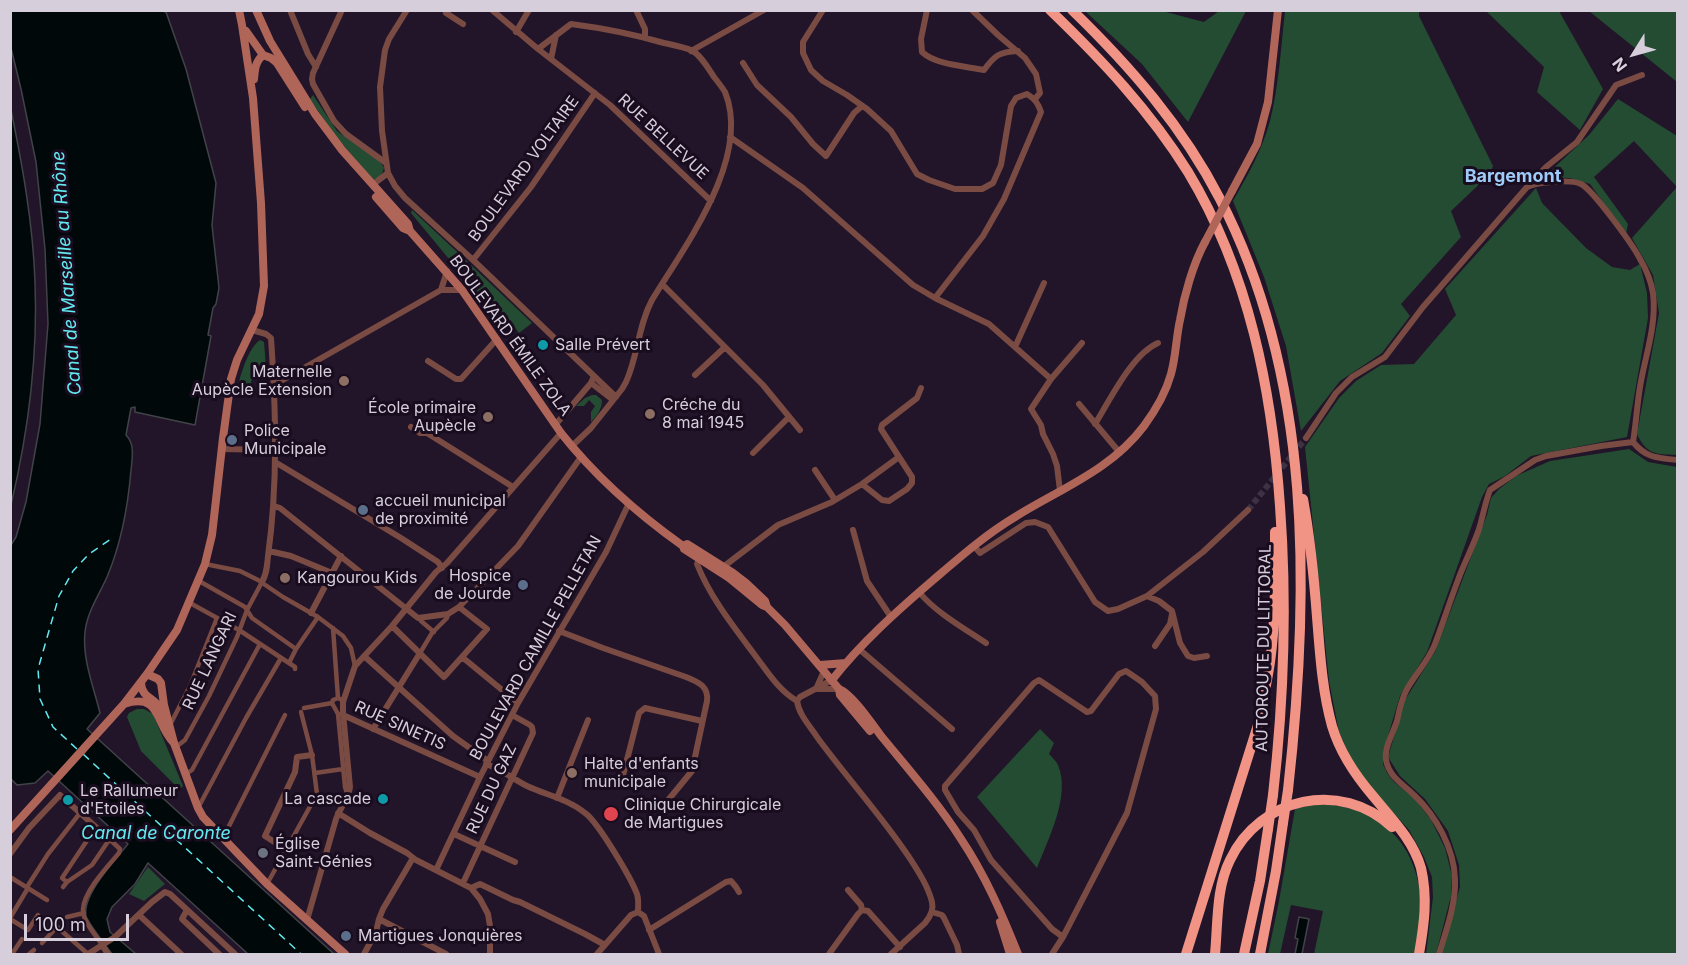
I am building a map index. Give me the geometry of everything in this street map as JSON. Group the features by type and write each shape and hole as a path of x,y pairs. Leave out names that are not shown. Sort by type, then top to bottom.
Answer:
{"highway":[{"name":"AUTOROUTE DU LITTORAL","path":"1050,10 1088,46 1132,94 1175,152 1200,194 1232,265 1251,324 1268,395 1276,451 1283,545 1281,711 1268,829 1260,881 1244,954"},
{"name":"AUTOROUTE DU LITTORAL","path":"1072,10 1137,76 1190,147 1220,197 1260,294 1279,364 1287,407 1297,490 1300,573 1298,682 1284,823 1260,954"},
{"path":"1287,407 1306,518 1322,669 1332,724 1346,760 1406,836 1420,866 1426,907 1419,954"},
{"path":"1186,954 1258,725 1265,690 1270,662 1275,600 1276,451"},
{"path":"1215,954 1222,885 1229,861 1245,836 1265,817 1294,803 1316,800 1342,801 1380,817 1400,835 1410,848 1418,863 1424,887"}],"main road":[{"path":"239,10 254,98"},
{"name":"BOULEVARD ÉMILE ZOLA","path":"256,10 270,41 315,114 342,150 408,224 410,231"},
{"path":"832,680 891,617 974,546 1015,516 1086,477 1120,453 1149,418 1170,376 1180,320 1192,272 1203,246 1257,144 1268,102 1278,10"},
{"path":"242,25 263,55"},
{"path":"10,830 123,706 141,683 171,641 190,603 205,564 212,535 231,379 237,360 259,314 264,286 254,98 257,60 269,54 276,57 315,114"},
{"name":"BOULEVARD ÉMILE ZOLA","path":"263,55 277,63 340,156 403,228 410,231 447,271 561,433 581,457 629,503 684,549 746,583 765,601 767,607 839,689"},
{"path":"822,668 846,663"},
{"path":"147,674 162,683 164,705 175,745"},
{"path":"141,683 141,690 144,694 160,706 198,808 204,818 267,884 345,954"},
{"path":"839,689 842,697 957,838 987,892 1010,954"},
{"path":"839,689 846,693 961,838 992,892 1018,954"},
{"path":"123,706 139,701 149,704 154,708 167,735 175,745"}],"street":[{"path":"290,10 315,66"},
{"path":"342,10 315,66 313,84 334,121 346,134 386,163"},
{"path":"407,10 385,50 380,87 382,131 388,173 405,198 473,260 614,398"},
{"path":"445,10 463,24"},
{"name":"RUE BELLEVUE","path":"492,10 516,32 610,105 711,201"},
{"path":"516,32 530,10"},
{"path":"636,10 645,29 645,37"},
{"path":"692,51 764,10"},
{"path":"823,10 803,42 803,53 811,70 823,81 862,106 891,131 917,174 929,180 955,189 982,189 993,183 1001,165 1011,106 1017,98 1027,94 1035,99 1041,112 1004,199 983,236 935,298"},
{"path":"927,10 921,39 921,52 927,57 984,70 995,56 1017,51"},
{"path":"972,10 1025,58 1036,74 1040,93 1035,99"},
{"path":"538,49 571,24 645,37 692,51 703,60 724,92 730,116 730,137 722,175 711,201 643,320 628,377 622,389 589,430 572,446"},
{"path":"551,59 556,35"},
{"path":"743,63 757,85 791,117 826,156 854,113 862,106"},
{"path":"1306,438 1336,393 1352,377 1385,357 1423,307 1527,187 1546,167 1577,142 1616,84 1642,75"},
{"name":"BOULEVARD VOLTAIRE","path":"473,260 531,187 595,93"},
{"path":"730,137 803,188 913,285 989,324 1051,379"},
{"path":"372,185 388,173"},
{"path":"1527,187 1538,183 1580,183 1596,198 1629,242 1640,257 1649,277 1653,292 1651,332 1640,388 1633,442"},
{"path":"395,209 405,198"},
{"path":"441,290 447,271"},
{"path":"1015,347 1044,283"},
{"path":"663,285 763,385 800,430"},
{"path":"274,385 441,290 462,290"},
{"path":"252,330 272,338 274,385 274,506 266,575 262,582"},
{"path":"428,361 456,379 461,379 497,339"},
{"path":"1060,491 1053,454 1041,425 1031,409 1051,379 1082,343"},
{"path":"1095,424 1136,359 1150,346 1158,343"},
{"path":"695,375 725,347"},
{"path":"556,424 591,383 594,376"},
{"path":"591,383 614,398"},
{"path":"862,484 882,500 889,501 912,483 912,477 881,429 882,425 917,398 921,388"},
{"path":"1079,404 1120,453"},
{"path":"753,453 789,417"},
{"path":"411,427 428,434 513,487"},
{"path":"341,699 355,666 561,433"},
{"path":"1633,442 1650,456 1677,460"},
{"path":"1439,954 1454,898 1453,862 1438,825 1425,806 1398,782 1386,762 1386,754 1401,702 1434,648 1478,530 1490,490 1535,460 1546,456 1633,442"},
{"path":"222,449 275,450"},
{"path":"420,618 448,614 459,607 518,546 581,457"},
{"path":"721,569 778,525 835,500 899,457"},
{"path":"275,462 438,562 442,568"},
{"path":"815,470 835,500"},
{"name":"BOULEVARD CAMILLE PELLETAN","path":"436,870 487,762 518,703 606,552 629,503"},
{"path":"274,506 280,508 420,618 433,633"},
{"path":"974,546 980,554 1026,523 1035,522 1048,527 1095,602 1108,611 1147,596 1203,552 1248,510"},
{"path":"853,530 867,581 891,617"},
{"path":"269,551 291,556 332,573"},
{"path":"311,613 341,556"},
{"path":"701,557 697,564 702,575 733,625 778,687 797,701 801,713 888,827 922,878 932,902 932,912 925,923 891,954"},
{"path":"205,564 240,571 318,617 343,636 351,648 355,666"},
{"path":"199,581 245,607 252,618 296,649"},
{"name":"RUE LANGARI","path":"175,745 185,740 209,696 262,582"},
{"path":"919,592 951,620 986,643"},
{"path":"1147,596 1159,601 1172,611 1180,643 1188,656 1194,658 1207,656"},
{"path":"190,603 239,630 281,657 295,669"},
{"path":"392,626 444,677 487,629 459,607"},
{"path":"373,729 397,687 448,614"},
{"path":"1155,646 1170,624 1172,614"},
{"path":"289,663 318,617"},
{"path":"170,725 190,686 217,618"},
{"path":"333,628 341,699 343,769 345,791 348,796"},
{"path":"560,631 699,682 706,690 708,696 692,771 669,799"},
{"path":"186,774 192,770 260,644"},
{"path":"859,649 952,729"},
{"path":"364,656 453,736 487,762 529,787 573,804 587,814 597,825 631,881 638,897 638,912"},
{"path":"198,808 281,657"},
{"path":"462,657 518,703"},
{"path":"815,690 822,668"},
{"path":"1052,954 1062,936 1127,813 1156,709 1155,696 1142,682 1126,671 1119,674 1091,711 1086,712 1040,680 1037,681 945,786 958,812 974,831 992,860 1052,929 1062,936"},
{"path":"797,701 800,697 832,680"},
{"path":"815,690 839,689"},
{"path":"267,884 316,798 315,773 302,710 341,699"},
{"path":"307,920 338,813 348,796 350,787 341,714 332,703"},
{"path":"621,783 639,713 645,708 702,721"},
{"name":"RUE SINETIS","path":"341,714 480,777"},
{"path":"222,838 285,715"},
{"name":"RUE DU GAZ","path":"463,883 534,730 530,725 512,715"},
{"path":"557,798 588,720"},
{"path":"287,850 265,836 295,772 297,757 312,755"},
{"path":"315,773 343,769"},
{"path":"10,854 29,828 60,795 120,849 90,890 83,909 85,920 108,954"},
{"path":"38,915 28,930 10,918 48,854 80,813"},
{"path":"338,813 413,858 471,888 485,906 488,914 490,954"},
{"path":"96,827 62,878 65,885 92,865 108,838"},
{"path":"454,834 515,862"},
{"path":"364,954 376,932 383,909 413,858"},
{"path":"10,877 47,900"},
{"path":"649,930 726,882 730,881 739,892"},
{"path":"471,888 480,884 605,945"},
{"path":"848,890 861,905 862,910"},
{"path":"42,943 57,927 88,954 101,944 116,937 165,892 170,894 235,954"},
{"path":"186,910 182,919 219,954"},
{"path":"862,910 868,911 900,947"},
{"path":"829,954 862,910"},
{"path":"638,912 644,916 659,954"},
{"path":"597,954 631,915 638,912"},
{"path":"932,912 944,918 959,954"},
{"path":"67,917 84,913"},
{"path":"139,915 181,954"},
{"path":"379,919 447,954"},
{"path":"13,954 22,939"},
{"path":"29,954 34,950"}],"green space":[{"path":"1085,11 1162,11 1204,22 1219,11 1246,11 1188,122 1142,64"},
{"path":"1285,11 1419,11 1419,16 1493,166 1490,174 1451,211 1461,237 1401,304 1410,316 1382,353 1340,381 1301,431 1286,346 1264,277 1233,201 1267,132 1278,80"},
{"path":"1486,11 1559,11 1603,89 1580,130 1537,92 1544,67"},
{"path":"1589,11 1677,11 1677,82"},
{"path":"313,95 337,131 380,162 384,167 379,177 373,180 334,134 310,99"},
{"path":"1618,99 1677,136 1677,187 1634,141 1594,177 1628,224 1626,234 1590,184 1570,178 1544,177 1589,135"},
{"path":"1677,187 1677,455 1648,450 1637,434 1659,313 1653,275 1632,238"},
{"path":"1536,188 1542,203 1586,248 1612,267 1630,270 1640,264 1647,293 1648,318 1627,437 1531,456 1505,476 1489,484 1482,497 1427,652 1400,696 1384,749 1383,764 1394,782 1415,799 1431,820 1445,848 1452,876 1451,896 1436,954 1426,954 1433,897 1432,877 1409,830 1367,783 1351,759 1339,732 1329,681 1305,447 1339,398 1356,381 1381,365 1414,364 1456,315 1445,289"},
{"path":"412,210 468,262 458,270 411,213"},
{"path":"471,265 532,323 519,333 511,322 500,330 460,274"},
{"path":"260,340 264,342 266,368 251,381 251,389 237,390 248,356"},
{"path":"592,395 602,400 599,412 591,422 591,412 595,406 589,400 584,406 576,406"},
{"path":"1629,449 1648,462 1677,467 1677,954 1441,954 1460,887 1459,865 1448,831 1425,799 1400,776 1388,757 1405,700 1435,652 1487,515 1491,498 1499,489 1516,476 1550,461"},
{"path":"137,709 144,709 153,714 183,786 181,788 179,789 141,751 127,717 129,713"},
{"path":"1040,729 1054,743 1049,754 1058,765 1062,790 1052,831 1037,868 977,797"},
{"path":"1326,804 1351,809 1377,820 1388,828 1404,847 1415,870 1420,895 1420,917 1415,954 1314,954 1323,911 1291,905 1280,954 1268,954 1295,809"},
{"path":"148,867 165,884 144,901 129,894"}],"water":[{"path":"157,10 166,12 186,69 216,183 212,225 219,288 208,335 211,336 195,425 135,412 135,407 131,408 126,435 131,443 132,456 123,525 112,564 91,611 85,632 85,653 100,713 87,729 334,954 248,954 148,863 135,884 112,907 107,919 110,932 136,954 112,954 87,919 86,908 94,888 128,844 48,771 35,783 17,785 11,779 11,545 16,537 26,502 40,424 48,324 45,249 36,162 11,48 10,11"},
{"path":"10,105 29,215 36,310 30,395 11,505"},
{"path":"1299,917 1309,919 1302,954 1295,954 1298,939 1295,938"}],"ferry route":[{"path":"77,749 53,727 40,699 38,669 59,596 73,571 89,554 114,537"},
{"path":"83,754 301,954"}],"tunnel":[{"path":"1248,510 1306,438"}],"place":[{"name":"Salle Prévert","path":"543,345"},
{"name":"Maternelle Aupècle Extension","path":"344,381"},
{"name":"Créche du 8 mai 1945","path":"650,414"},
{"name":"École primaire Aupècle","path":"488,417"},
{"name":"Police Municipale","path":"232,440"},
{"name":"accueil municipal de proximité","path":"363,510"},
{"name":"Kangourou Kids","path":"285,578"},
{"name":"Hospice de Jourde","path":"523,585"},
{"name":"Halte d'enfants municipale","path":"572,773"},
{"name":"La cascade","path":"383,799"},
{"name":"Le Rallumeur d'Etoiles","path":"68,800"},
{"name":"Clinique Chirurgicale de Martigues","path":"611,814"},
{"name":"Église Saint-Génies","path":"263,853"},
{"name":"Martigues Jonquières","path":"346,936"}],"district":[{"name":"Bargemont","path":"1513,177"}],"water label":[{"name":"Canal de Marseille au Rhône","path":"67,273"},
{"name":"Canal de Caronte","path":"156,834"}]}
